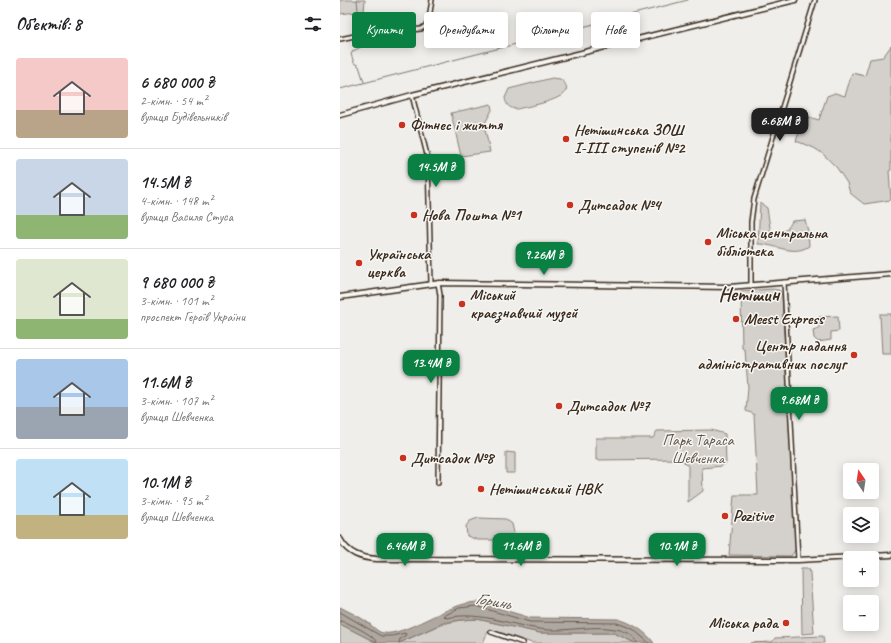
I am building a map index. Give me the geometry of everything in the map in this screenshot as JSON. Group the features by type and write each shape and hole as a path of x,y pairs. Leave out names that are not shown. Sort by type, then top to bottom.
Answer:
{"street":[{"path":"340,39 364,34 421,29 428,24 432,0"},
{"path":"340,115 412,95 795,0"},
{"path":"751,286 751,222 754,200 815,0"},
{"path":"412,95 428,160 431,284"},
{"path":"340,297 431,284 751,286 891,274"},
{"path":"784,282 798,560"},
{"path":"438,284 440,295 438,484"},
{"path":"340,539 346,548 356,555 377,559 798,560 891,555"},
{"path":"491,632 523,643"}],"green space":[{"path":"340,0 365,0 364,11 340,14"},
{"path":"891,46 891,170 889,171 891,200 864,204 850,193 847,183 837,168 822,153 796,141 805,116 819,120 827,96 835,93 845,96 852,73 865,76 870,59 883,57"},
{"path":"552,78 560,79 566,86 566,91 560,96 552,100 517,109 510,107 506,103 505,98 509,89"},
{"path":"491,104 492,110 484,125 490,152 461,156 451,113"},
{"path":"760,203 767,208 771,234 787,229 792,221 805,220 808,231 809,246 803,249 791,250 758,244"},
{"path":"779,290 782,295 796,549 791,556 729,555 734,495 758,495 754,414 746,411 748,387 745,350 742,348 741,291"},
{"path":"880,314 891,314 891,354 882,354"},
{"path":"838,316 839,331 831,332 831,340 818,342 814,338 813,330 819,328 819,317"},
{"name":"Парк Тараса Шевченка","path":"711,430 725,434 726,463 722,466 702,468 703,491 688,502 688,466 681,459 596,460 596,438 653,438 657,431"},
{"path":"506,452 515,453 515,473 506,473"},
{"path":"478,518 506,519 512,524 514,533 506,540 478,540 467,536 466,526 470,521"},
{"path":"801,569 809,569 810,573 814,633 802,634"},
{"path":"477,619 540,633 614,633 635,643 532,643 489,629 483,643 399,643 428,630 454,621"},
{"path":"340,624 377,643 340,643"},
{"path":"823,636 824,643 751,643 772,642 775,638"}],"water":[{"path":"477,602 531,618 618,619 638,628 654,643 635,643 614,633 540,633 477,619 443,623 399,643 377,643 340,624 340,607 369,623 383,633 392,633 403,630 453,608"}],"waterway":[{"path":"357,0 358,12"},
{"path":"340,89 688,0"},
{"path":"359,48 351,54 354,63 359,66 364,82"}],"place":[{"name":"Фітнес і життя","path":"402,125"},
{"name":"Нетішинська ЗОШ І-ІІІ ступенів №2","path":"566,139"},
{"name":"Дитсадок №4","path":"570,205"},
{"name":"Нова Пошта №1","path":"414,215"},
{"name":"Міська центральна бібліотека","path":"708,242"},
{"name":"Українська церква","path":"359,263"},
{"name":"Міський краєзнавчий музей","path":"462,304"},
{"name":"Meest Express","path":"736,319"},
{"name":"Центр надання адміністративних послуг","path":"854,355"},
{"name":"Дитсадок №7","path":"559,406"},
{"name":"Дитсадок №8","path":"403,458"},
{"name":"Нетішинський НВК","path":"481,489"},
{"name":"Pozitive","path":"725,516"},
{"name":"Міська рада","path":"786,623"}],"district":[{"name":"Нетішин","path":"749,294"}],"water label":[{"name":"Горинь","path":"493,601"}]}
